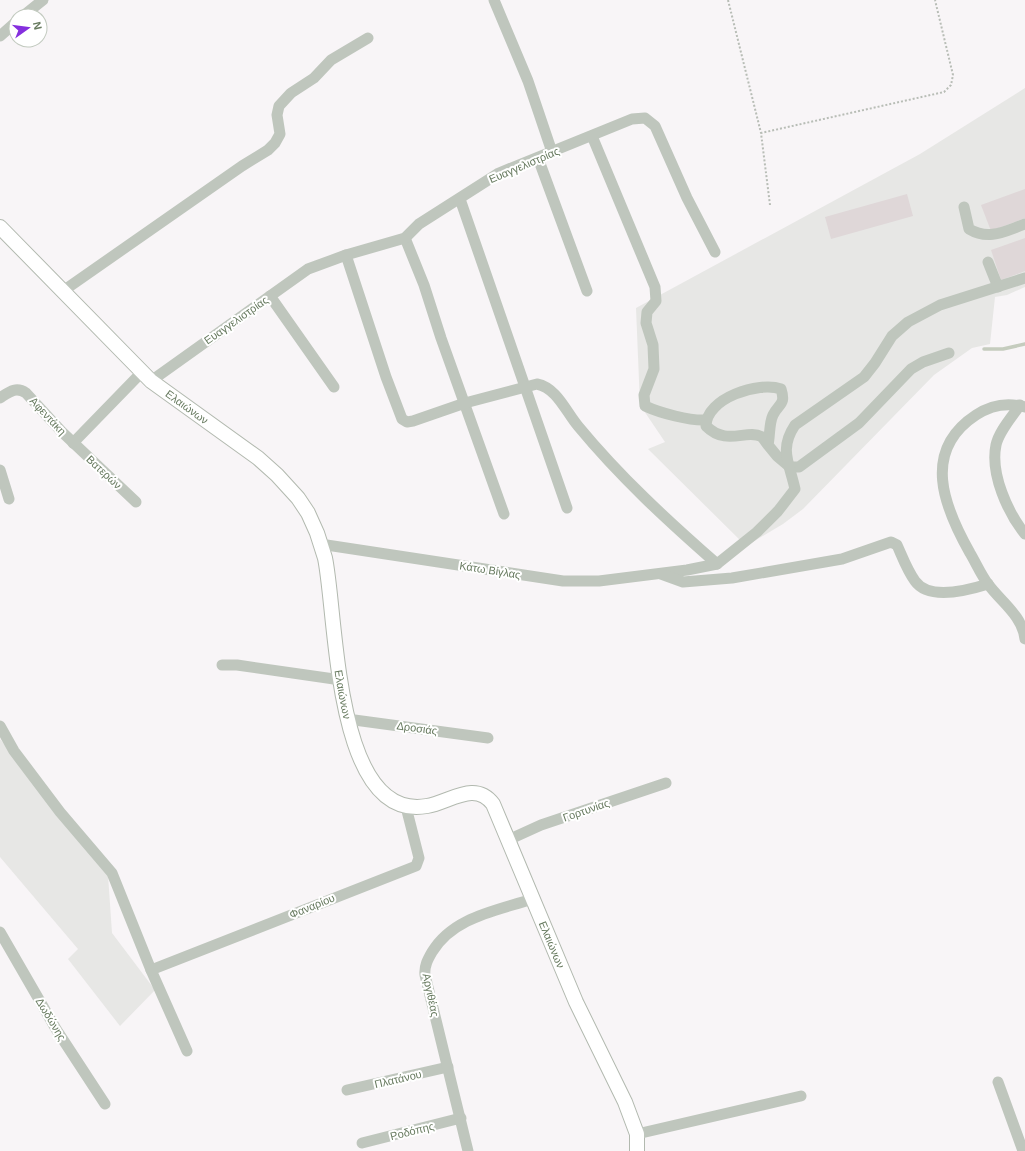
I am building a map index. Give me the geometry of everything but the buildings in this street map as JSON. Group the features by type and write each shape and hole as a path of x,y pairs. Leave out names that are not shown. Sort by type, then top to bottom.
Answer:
{"main road":[{"name":"Ελαιώνων","path":"0,227 147,376 258,458 278,475 303,506 320,544 327,570 347,719 358,756 368,776 388,798 406,807 427,806 468,792 478,792 487,797 493,804 576,1002 624,1102 637,1134 637,1151"}],"street":[{"path":"33,8 42,0"},
{"path":"494,0 528,81 552,152"},
{"path":"0,36 8,29"},
{"path":"63,291 242,166 268,150 276,143 280,134 277,115 279,106 291,94 314,78 331,60 368,38"},
{"name":"Ευαγγελιστρίας","path":"73,443 147,376 270,296 308,269 346,255 405,238 419,224 460,199 478,185 499,174 632,119 645,118 655,126 687,198 715,252"},
{"path":"592,136 655,287 656,302 647,312 646,323 653,345 654,368 644,395 645,406 656,411 696,421 706,420"},
{"path":"538,158 587,291"},
{"path":"460,199 567,508"},
{"path":"964,207 969,229 984,236 996,234 1025,224"},
{"path":"405,238 424,285 441,338 504,514"},
{"path":"346,255 378,355 402,419 407,422 413,421 464,403 537,384 546,386 578,426 660,514 717,564 757,532 778,511 795,489 785,449 788,436 795,425 864,377 899,329 923,313 940,305 1025,278"},
{"path":"988,262 998,287"},
{"path":"270,296 334,387"},
{"path":"768,445 773,415 781,407 784,398 781,389 772,386 753,387 720,402 710,411 706,420 706,426 714,434 742,437 752,435 762,437 768,445 777,456 790,467 799,467 859,423 911,369 923,362 949,354"},
{"name":"Αφεντάκη","path":"0,398 15,389 21,390 73,443"},
{"path":"1022,406 996,406 976,415 961,428 952,440 944,459 941,477 944,497 960,536 988,584 1014,613 1020,623 1025,639"},
{"path":"1022,406 1003,431 996,444 995,457 1007,506 1025,534"},
{"name":"Βατερών","path":"73,443 136,502"},
{"path":"0,470 9,499"},
{"path":"661,574 675,580 692,582 732,578 842,559 884,543 891,542 897,545 916,582 928,590 942,592 966,591 988,584"},
{"name":"Κάτω Βίγλας","path":"320,544 563,581 599,581 661,574 717,564"},
{"path":"222,665 237,664 341,680"},
{"name":"Δροσιάς","path":"347,719 488,738"},
{"path":"0,726 14,751 60,812 112,873 151,970 187,1051"},
{"name":"Γορτυνίας","path":"508,840 541,825 666,784"},
{"name":"Φαναρίου","path":"151,970 416,866 419,858 406,807"},
{"name":"Αργιθέας","path":"468,1151 425,975 425,966 441,940 460,924 532,899"},
{"name":"Δωδώνης","path":"0,932 56,1029 105,1104"},
{"name":"Πλατάνου","path":"347,1090 448,1067"},
{"path":"998,1082 1023,1151"},
{"path":"637,1134 801,1096"},
{"name":"Ροδόπης","path":"362,1143 461,1118"}],"path":[{"path":"728,0 761,133 770,206"},
{"path":"761,133 944,92 952,85 953,75 935,0"}],"shaded area":[{"path":"1025,88 1025,287 1007,295 995,297 990,344 972,348 934,375 803,509 783,524 746,546 648,449 665,442 640,405 636,308 920,154"},
{"path":"1025,189 1025,218 991,231 981,205"},
{"path":"907,194 913,216 831,239 825,217"},
{"path":"1025,238 1025,271 1001,280 991,250"},
{"path":"0,739 108,875 112,933 155,990 120,1026 68,959 78,949 0,857"}],"waterway":[{"path":"984,349 1003,349 1025,344"}]}
